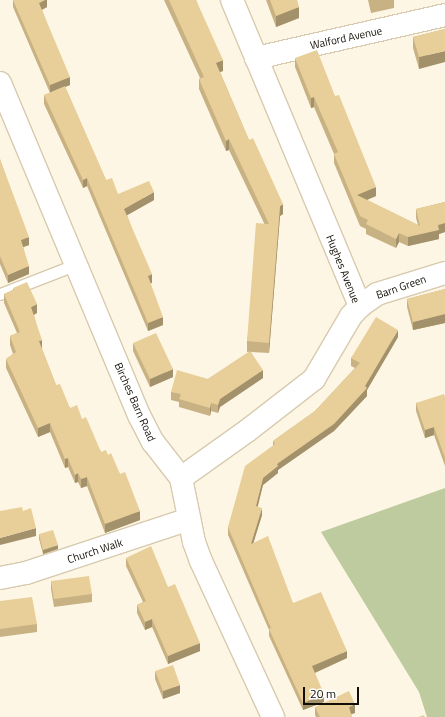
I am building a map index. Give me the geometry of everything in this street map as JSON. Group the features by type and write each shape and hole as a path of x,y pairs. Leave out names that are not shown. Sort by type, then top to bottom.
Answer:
{"street":[{"name":"Hughes Avenue","path":"181,478 270,414 314,379 351,316 360,306 232,0"},
{"name":"Walford Avenue","path":"256,58 355,38 438,11"},
{"name":"Birches Barn Road","path":"0,83 140,417 153,442 181,478 189,519 201,561 273,717"},
{"name":"Barn Green","path":"360,306 377,294 445,273"},
{"name":"Church Walk","path":"0,578 26,573 189,519"}],"lane":[{"path":"0,294 77,264"}],"green space":[{"path":"445,488 445,717 427,717 419,692 321,532"}],"building":[{"path":"13,0 45,0 39,3 70,77 50,85"},
{"path":"169,0 196,0 223,60 216,63 249,140 253,138 283,204 280,206 269,343 247,341 256,223 269,224 229,139 226,141 199,79 204,77"},
{"path":"270,0 297,0 299,7 276,16"},
{"path":"445,29 445,51 419,57 413,37"},
{"path":"317,50 335,96 339,95 376,187 357,195 420,226 416,209 445,202 445,223 438,225 439,230 408,237 399,233 396,239 366,224 368,220 360,216 334,154 338,152 314,97 311,98 295,58"},
{"path":"65,86 106,180 112,178 118,194 149,181 154,192 124,209 152,274 148,276 163,317 148,323 87,178 83,180 44,95"},
{"path":"0,159 29,237 21,240 29,266 8,275 0,256"},
{"path":"27,282 37,304 31,307 42,340 39,341 56,385 60,384 70,408 77,405 82,419 86,417 101,452 106,450 108,455 111,453 120,474 125,472 140,511 105,524 87,477 81,479 78,473 75,475 68,458 65,459 50,423 38,428 6,359 16,352 10,336 20,332 4,294"},
{"path":"445,289 445,314 413,322 407,299"},
{"path":"376,317 398,330 365,386 367,388 334,424 277,464 278,466 263,478 256,506 262,508 251,544 268,536 293,603 321,592 347,651 312,666 324,694 303,703 269,629 271,628 228,527 245,466 275,444 273,441 315,411 360,363 351,358"},
{"path":"156,333 173,369 150,379 133,343"},
{"path":"250,351 263,370 220,399 218,405 211,403 210,408 179,399 181,394 171,392 177,370 208,379"},
{"path":"444,394 445,458 434,427 425,430 416,403"},
{"path":"22,507 23,511 31,508 36,528 0,538 0,511"},
{"path":"53,530 58,545 43,550 39,534"},
{"path":"151,546 168,587 175,584 200,643 168,656 152,619 145,622 137,605 146,601 126,558"},
{"path":"89,576 92,594 54,599 51,581"},
{"path":"32,597 37,624 0,629 0,601"},
{"path":"173,665 180,685 163,691 155,671"},
{"path":"349,691 355,704 349,707 352,717 320,717 315,707"}]}
